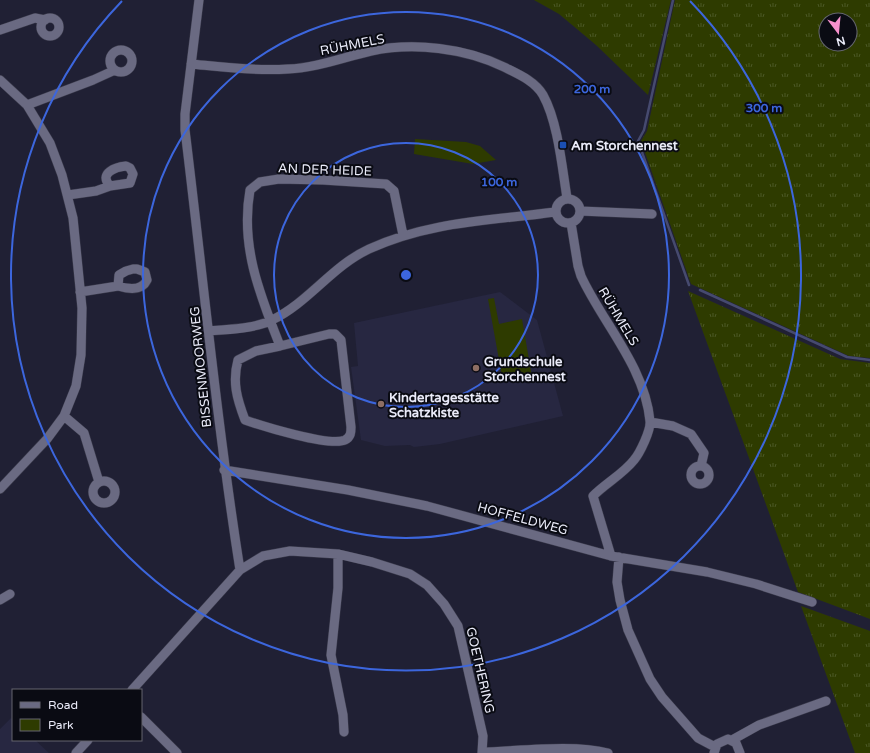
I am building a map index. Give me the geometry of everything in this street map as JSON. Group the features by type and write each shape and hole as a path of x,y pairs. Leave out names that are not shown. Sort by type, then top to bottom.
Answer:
{"street":[{"name":"BISSENMOORWEG","path":"199,0 184,130 209,331 224,470 240,570"},
{"path":"0,30 35,18 45,20"},
{"name":"RÜHMELS","path":"191,64 242,69 289,69 372,50 415,47 456,51 484,58 526,78 543,94 551,114 567,198"},
{"path":"27,105 94,80 115,70"},
{"path":"0,80 27,105 50,143 68,195 73,218 82,308 81,356 76,386 64,416 47,439 0,488"},
{"name":"AN DER HEIDE","path":"280,346 253,274 247,206 250,190 260,182 279,179 386,184 394,191 403,235"},
{"path":"68,195 96,191 110,186"},
{"path":"567,198 576,202 580,211 577,218 571,223 566,223 559,220 555,212 557,204 563,199 567,198"},
{"path":"580,211 652,214"},
{"path":"209,331 246,327 270,321 288,310 338,268 368,250 403,235 464,223 555,212"},
{"name":"RÜHMELS","path":"571,223 581,276 629,358 643,393 650,422"},
{"path":"80,292 118,286"},
{"path":"329,334 339,336 341,340 352,427 351,434 347,439 342,441 320,439 278,430 245,420 238,402 234,375 238,360 256,351 280,346 329,334"},
{"path":"64,416 84,433 99,482"},
{"path":"701,466 704,454 691,434 673,426 650,422 643,445 635,460 593,496 615,556 617,582 628,630 650,679 662,697 694,733 715,750 720,741 732,740 759,724 826,701"},
{"name":"HOFFELDWEG","path":"224,470 348,490 420,505 615,556 707,572 756,584 812,602"},
{"name":"GOETHERING","path":"240,570 263,556 290,551 338,554 372,562 410,574 427,585 444,604 458,626 483,736 482,753"},
{"path":"338,554 338,588 331,655 343,715 344,732"},
{"path":"133,689 240,570"},
{"path":"0,600 10,594"},
{"path":"142,718 177,753"},
{"path":"732,740 739,746 740,753"},
{"path":"76,753 87,741"},
{"path":"482,753 570,749 596,750 608,753"}],"shaded area":[{"name":"Grundschule Storchennest","path":"500,292 537,320 563,416 440,444 414,447 410,445 385,446 361,440 351,367 358,366 354,323"},
{"path":"11,718 12,741 36,741 49,753 0,753 0,729"}],"green space":[{"path":"534,0 671,0 648,95 596,45 559,14"},
{"path":"675,0 870,0 870,358 849,356 691,284 641,141 647,131"},
{"path":"415,139 466,142 480,146 496,160 473,164 414,154"},
{"path":"688,291 840,359 870,363 870,619 798,592"},
{"path":"494,298 499,324 522,319 532,377 503,382 488,299"},
{"path":"801,606 870,631 870,753 855,753"}],"waterway":[{"path":"673,0 644,130 638,141 689,285"},
{"path":"700,290 847,357 870,360"}],"place":[{"name":"Am Storchennest","path":"563,145"},
{"name":"Grundschule Storchennest","path":"476,368"},
{"name":"Kindertagesstätte Schatzkiste","path":"381,404"}]}
